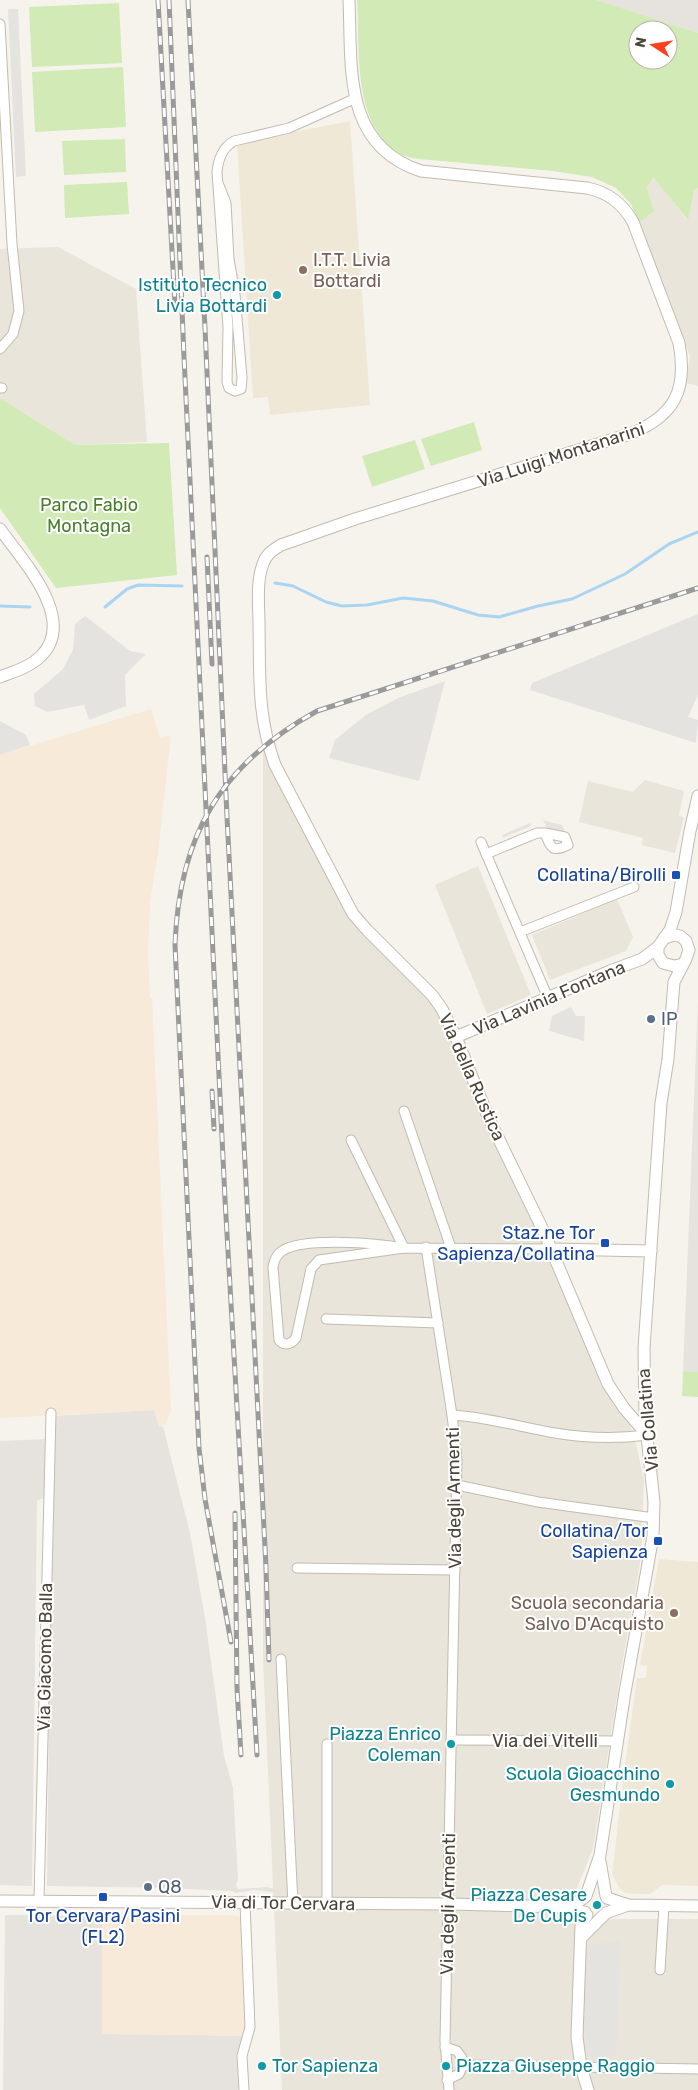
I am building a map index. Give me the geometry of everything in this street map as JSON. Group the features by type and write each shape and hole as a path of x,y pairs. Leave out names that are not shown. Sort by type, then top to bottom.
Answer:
{"street":[{"name":"Via Luigi Montanarini","path":"266,739 260,704 259,590 261,568 269,553 290,542 355,519 630,434 654,423 665,414 676,395 680,379 681,354 676,333 633,222 620,204 602,192 588,188 421,171 393,158 373,138 364,124 354,99 349,0"},
{"path":"0,24 12,244 19,311 13,334 0,348"},
{"path":"218,182 226,203 229,259 235,294 242,384 241,389 235,391 229,388 227,382 227,319 222,276 218,182 219,160 231,142 289,128 354,99"},
{"path":"0,529 47,598 52,616 52,630 47,648 40,658 0,677"},
{"name":"Via della Rustica","path":"266,739 275,765 354,914 367,930 432,995 442,1009 456,1037 489,1119 551,1249 608,1384 624,1408 647,1435"},
{"path":"661,942 671,935 680,936 686,941 689,950 686,960 682,964 674,966 664,963 658,954 661,942 670,930 676,912 694,831 698,796"},
{"path":"486,854 537,833 546,833"},
{"path":"481,842 548,998"},
{"path":"520,932 634,887"},
{"path":"676,912 680,936"},
{"name":"Via Lavinia Fontana","path":"456,1037 642,959 661,942"},
{"name":"Via Lavinia Fontana","path":"642,959 664,963"},
{"name":"Via Collatina","path":"664,963 674,982"},
{"name":"Via Collatina","path":"600,1855 629,1668 649,1566 654,1518 653,1482 647,1435 643,1370 662,1103 674,982 682,964"},
{"path":"404,1111 451,1248"},
{"path":"351,1140 404,1248"},
{"path":"404,1248 368,1243 326,1243 292,1247 280,1252 276,1257 273,1267 279,1340 288,1344 292,1343 296,1338 310,1272 317,1261 404,1248 426,1247 651,1251"},
{"name":"Via degli Armenti","path":"426,1247 452,1415 457,1485 445,2044"},
{"path":"326,1319 438,1323"},
{"name":"Via Giacomo Balla","path":"39,1901 51,1413"},
{"path":"452,1415 489,1419 571,1435 616,1438 647,1435"},
{"path":"457,1485 538,1502 654,1518"},
{"path":"297,1568 455,1570"},
{"path":"281,1659 293,1904"},
{"name":"Via dei Vitelli","path":"451,1740 617,1740"},
{"path":"327,1744 327,1904"},
{"path":"588,2090 581,2067 576,2027 581,1923 586,1914 583,1906 600,1855"},
{"path":"581,1938 603,1916 609,1906 602,1879 600,1855"},
{"path":"566,1907 574,1905 596,1892 628,1905 698,1906"},
{"name":"Via di Tor Cervara","path":"0,1901 449,1904 566,1907"},
{"path":"244,2090 242,2056 250,2027 245,1903"},
{"path":"566,1907 592,1918 603,1916 628,1905"},
{"path":"660,1970 664,1906"},
{"path":"445,2044 457,2051 467,2065"},
{"path":"445,2044 448,2086"},
{"path":"448,2086 467,2065 698,2069"}],"shaded area":[{"path":"597,0 698,0 698,33 678,26 678,20 658,20"},
{"path":"8,9 18,9 26,176 16,177"},
{"name":"I.T.T. Livia Bottardi","path":"350,121 370,405 270,415 268,397 253,398 237,143"},
{"path":"653,176 687,220 694,190 698,188 698,386 686,383 690,356 639,223 654,211 647,188"},
{"path":"58,247 136,289 147,442 75,445 0,398 0,249"},
{"path":"698,614 698,695 688,717 698,720 696,743 530,690 532,683"},
{"path":"85,616 130,651 146,654 125,675 126,706 89,720 84,705 47,712 35,706 34,694 63,669 73,650 75,624"},
{"path":"445,681 419,781 329,758 335,740 366,715 398,698"},
{"path":"151,709 160,738 171,735 158,853 150,902 148,953 150,998 152,998 171,1410 166,1424 159,1427 154,1410 0,1418 0,755"},
{"path":"0,721 26,735 30,745 0,755"},
{"path":"263,746 275,765 341,894 432,995 456,1037 624,1408 636,1443 644,1481 641,1558 621,1670 593,1849 564,1919 698,1919 698,2090 282,2090 263,1660"},
{"path":"645,780 684,791 679,815 684,818 675,853 642,845 643,838 579,822 588,781 633,792"},
{"path":"543,820 562,825 566,834 547,828"},
{"path":"530,823 531,826 503,838 502,835"},
{"path":"478,866 531,995 487,1014 435,885"},
{"path":"617,899 633,937 626,951 550,980 532,935"},
{"path":"698,999 698,1372 683,1371"},
{"path":"571,1007 576,1016 585,1016 584,1041 549,1031 552,1016"},
{"path":"154,1410 159,1427 163,1426 190,1533 205,1618 224,1756 233,1788 238,1879 236,1885 238,1889 267,1887 279,1890 279,1893 253,1890 236,1893 232,1891 169,1888 47,1886 53,1416"},
{"path":"47,1439 45,1497 37,1501 32,1886 0,1885 0,1441"},
{"path":"659,1559 698,1562 698,1886 662,1885 650,1894 625,1893 618,1886 612,1874 637,1678 646,1678 647,1666 640,1665"},
{"path":"5,1915 102,1916 102,2034 243,2036 237,2052 238,2090 3,2090"},
{"path":"102,1916 240,1916 245,2026 243,2036 102,2034"},
{"path":"621,1940 616,2056 588,2058 584,2030 587,1946"}],"green space":[{"path":"357,0 597,0 658,20 628,20 628,70 678,70 678,26 698,33 698,188 694,190 688,220 653,177 647,188 654,211 639,223 631,204 616,188 592,177 553,171 419,159 400,154 384,141 373,125 366,106 359,63"},
{"path":"119,3 122,63 32,67 29,7"},
{"path":"123,67 126,127 35,132 32,72"},
{"path":"125,139 126,172 64,175 62,141"},
{"path":"127,182 129,214 65,218 64,185"},
{"name":"Parco Fabio Montagna","path":"0,398 75,445 169,443 177,575 56,588 0,508"},
{"path":"474,422 482,450 431,466 421,439"},
{"path":"415,440 425,469 372,487 362,456"},
{"path":"683,1371 698,1372 698,1397 682,1396"}],"waterway":[{"path":"275,583 293,586 326,602 342,606 367,605 403,598 433,601 478,615 499,617 572,599 625,574 669,544 698,532"},
{"path":"105,607 127,589 138,585 182,586"},
{"path":"0,606 30,607"}],"railway":[{"path":"158,0 175,305"},
{"path":"169,0 184,357 225,1199 257,1755"},
{"path":"188,0 227,817 266,1567 269,1660"},
{"path":"207,557 212,664"},
{"path":"231,1642 205,1499 199,1448 175,945 178,906 185,869 196,837 212,807 231,779 255,754 284,732 317,711 698,588"},
{"path":"212,1091 214,1129"},
{"path":"235,1513 237,1688 241,1755"}],"place":[{"name":"I.T.T. Livia Bottardi","path":"303,270"},
{"name":"Istituto Tecnico Livia Bottardi","path":"277,295"},
{"name":"Collatina/Birolli","path":"676,875"},
{"name":"IP","path":"651,1019"},
{"name":"Staz.ne Tor Sapienza/Collatina","path":"605,1243"},
{"name":"Collatina/Tor Sapienza","path":"658,1541"},
{"name":"Scuola secondaria Salvo D'Acquisto","path":"674,1613"},
{"name":"Piazza Enrico Coleman","path":"451,1744"},
{"name":"Scuola Gioacchino Gesmundo","path":"670,1784"},
{"name":"Q8","path":"148,1887"},
{"name":"Tor Cervara/Pasini (FL2)","path":"103,1897"},
{"name":"Piazza Cesare De Cupis","path":"597,1905"},
{"name":"Tor Sapienza","path":"262,2066"},
{"name":"Piazza Giuseppe Raggio","path":"446,2066"}]}
